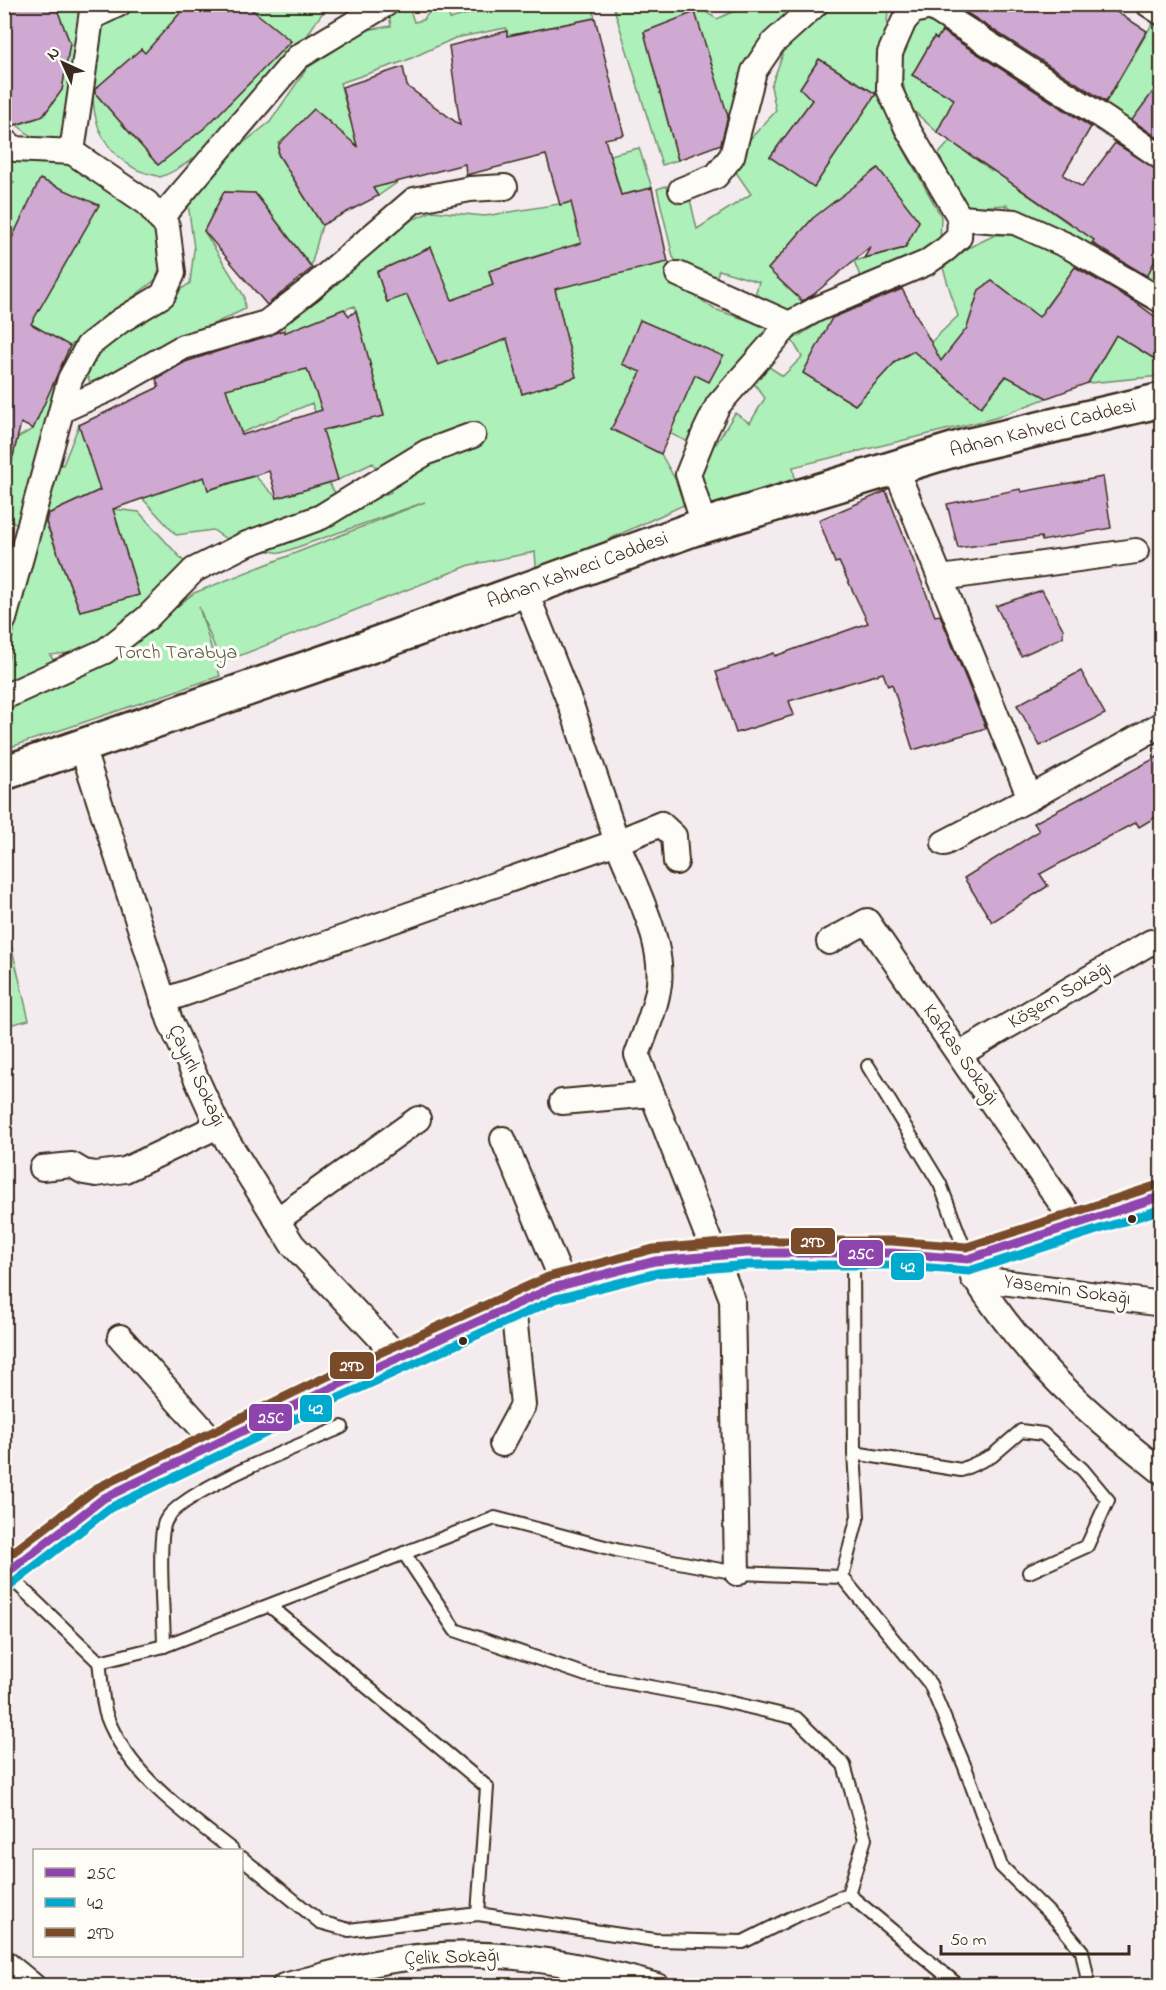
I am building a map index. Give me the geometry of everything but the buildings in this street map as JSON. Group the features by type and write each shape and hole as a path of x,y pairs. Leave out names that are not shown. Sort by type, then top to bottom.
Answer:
{"main road":[{"name":"Adnan Kahveci Caddesi","path":"4,774 704,525 966,446 1161,400"}],"street":[{"path":"72,152 93,11 119,4"},
{"path":"160,219 298,57 386,4"},
{"path":"681,190 716,176 732,156 754,71 773,44 816,4"},
{"path":"1148,4 1161,12"},
{"path":"704,525 688,474 705,432 718,405 789,324 817,309 926,262 959,237 960,218 907,128 889,89 890,53 899,13 931,7 1107,120 1161,158"},
{"path":"4,140 15,149 72,152 147,203 167,226 173,273 163,295 120,321 88,346 70,379 4,618"},
{"path":"62,410 109,389 183,347 266,323 309,290 414,200 470,189 505,187"},
{"path":"960,218 1015,222 1068,246 1161,301"},
{"path":"678,273 789,324"},
{"path":"4,697 105,651 147,618 194,570 244,545 321,517 427,452 473,435"},
{"path":"896,467 1030,798"},
{"path":"941,578 1136,551"},
{"path":"525,590 572,708 617,842 651,930 659,963 656,999 637,1055 732,1299 737,1573"},
{"path":"944,843 1030,798 1161,724"},
{"name":"Çayırlı Sokağı","path":"82,747 163,1001 218,1126 292,1244 398,1357"},
{"path":"163,1001 617,842 661,824 674,836 676,862"},
{"name":"Kafkas Sokağı","path":"829,942 867,921 1076,1225"},
{"name":"Köşem Sokağı","path":"960,1054 1151,942 1161,945"},
{"path":"562,1102 652,1094"},
{"path":"277,1220 418,1119"},
{"path":"42,1168 72,1165 84,1172 96,1174 125,1170 218,1126"},
{"path":"503,1139 564,1285"},
{"path":"6,1574 104,1498 398,1357 513,1305 564,1285 655,1261 747,1253 853,1253 971,1269 1076,1225 1161,1196"},
{"path":"971,1269 1026,1349 1092,1417 1161,1472"},
{"name":"Yasemin Sokağı","path":"971,1269 1161,1304"},
{"path":"502,1444 523,1405 513,1305"},
{"path":"120,1337 216,1444"},
{"name":"Çelik Sokağı","path":"284,1986 322,1981 400,1959 494,1953 576,1975 596,1968 657,1986"},
{"path":"4,1962 33,1986"}],"lane":[{"path":"868,1066 940,1184 971,1269"},
{"path":"842,1577 858,1516 854,1453 853,1253"},
{"path":"164,1646 162,1536 164,1524 171,1511 195,1494 342,1427"},
{"path":"854,1453 961,1470 992,1456 1021,1431 1043,1434 1083,1470 1108,1500 1088,1546 1029,1572"},
{"path":"99,1662 164,1646 495,1518 620,1551 737,1573 842,1577 930,1684 965,1767 1001,1866 1056,1920 1082,1951 1087,1976 1086,1986"},
{"path":"243,1859 320,1922 349,1930 478,1914 655,1940 743,1942 791,1918 848,1894 865,1839 844,1765 796,1718 715,1699 586,1675 455,1630 404,1553"},
{"path":"6,1574 99,1662 107,1715 128,1757 175,1805 230,1849"},
{"path":"270,1605 487,1787 478,1914"},
{"path":"848,1894 959,1986"}],"green space":[{"path":"55,5 91,5 70,142 36,140 17,125 43,116 62,90 70,43"},
{"path":"108,5 330,5 314,25 275,90 238,125 203,152 160,177 137,170 117,156 106,142 98,126 93,91 158,165 207,126 141,49 93,91 94,73"},
{"path":"387,5 411,5 409,7 414,22 423,20 434,6 447,8 450,19 498,5 592,5 595,18 535,30 525,160 506,28 455,38 405,61 340,83 350,119 364,109 398,182 378,196 330,122 314,109 278,154 322,225 311,266 255,193 224,192 204,231 244,296 245,309 90,383 86,371 106,341 190,283 194,249 187,195 194,182 270,122 307,68 366,30 391,26"},
{"path":"613,5 694,5 717,19 747,5 810,5 770,49 734,138 695,13 644,32 678,160 662,165"},
{"path":"828,5 886,5 888,8 883,94 894,132 941,216 940,246 860,276 854,261 905,248 919,221 813,218 768,269 804,303 796,312 752,305 759,282 719,270 711,293 692,286 673,257 657,189 666,186 674,199 689,195 697,229 751,194 733,168 750,139 776,111 771,86 785,49 809,28","holes":["819,59 876,94 814,187 770,157 812,100 800,88"]},
{"name":"Torch Tarabya","path":"925,16 939,20 1052,99 1029,130 1046,143 1018,188 1069,224 1124,148 1144,165 1092,246 1047,305 1013,368 1031,311 992,281 979,290 967,328 935,369 981,407 1007,376 1047,398 995,418 793,467 797,491 754,507 688,503 614,537 537,578 535,552 470,565 221,663 199,607 220,676 5,749 5,661 8,660 35,530 5,519 5,498 17,438 33,429 69,346 5,309 5,190 14,183 5,172 4,135 148,194 168,270 70,346 79,349 42,457 63,465 79,425 100,490 43,516 80,611 139,595 113,509 139,512 186,564 93,650 50,655 63,675 112,659 194,593 425,502 281,553 235,545 213,530 176,535 142,498 204,476 209,490 255,476 277,498 329,483 340,501 353,509 391,492 373,463 338,480 312,403 241,433 212,351 227,347 237,386 293,373 284,324 403,224 432,211 485,216 571,202 668,262 685,288 714,309 768,327 700,427 716,444 735,413 750,423 765,398 753,382 766,365 783,376 802,357 792,340 835,313 803,373 855,405 896,361 931,342 958,316 943,268 968,248 995,235 1044,234 1007,205 959,208 937,156 950,141 992,171 997,161 934,37 912,75 954,99 937,132 907,105 900,64 902,41","holes":["431,247 444,281 387,302 377,272","546,253 576,377 522,394 489,271","354,306 384,415 330,429 292,330","723,356 695,375 669,433 690,443 690,475 675,479 661,454 612,429 641,372 623,364"]},
{"path":"1154,21 1161,27 1161,81 1127,128 1101,110"},
{"path":"639,148 652,188 621,195 610,155"},
{"path":"1161,248 1161,299 1142,284"},
{"path":"1116,335 1161,363 1161,376 1088,383"},
{"path":"5,920 29,1020 4,1026"}],"transit line":[{"name":"29D","path":"4,1559 99,1487 324,1378 548,1277 653,1249 746,1241 892,1241 967,1247 1158,1185"},
{"name":"25C","path":"4,1575 104,1498 329,1389 552,1288 655,1261 747,1253 892,1253 968,1259 1162,1196"},
{"name":"42","path":"11,1585 110,1508 334,1400 556,1299 657,1273 748,1265 892,1265 969,1271 1162,1209"}]}
